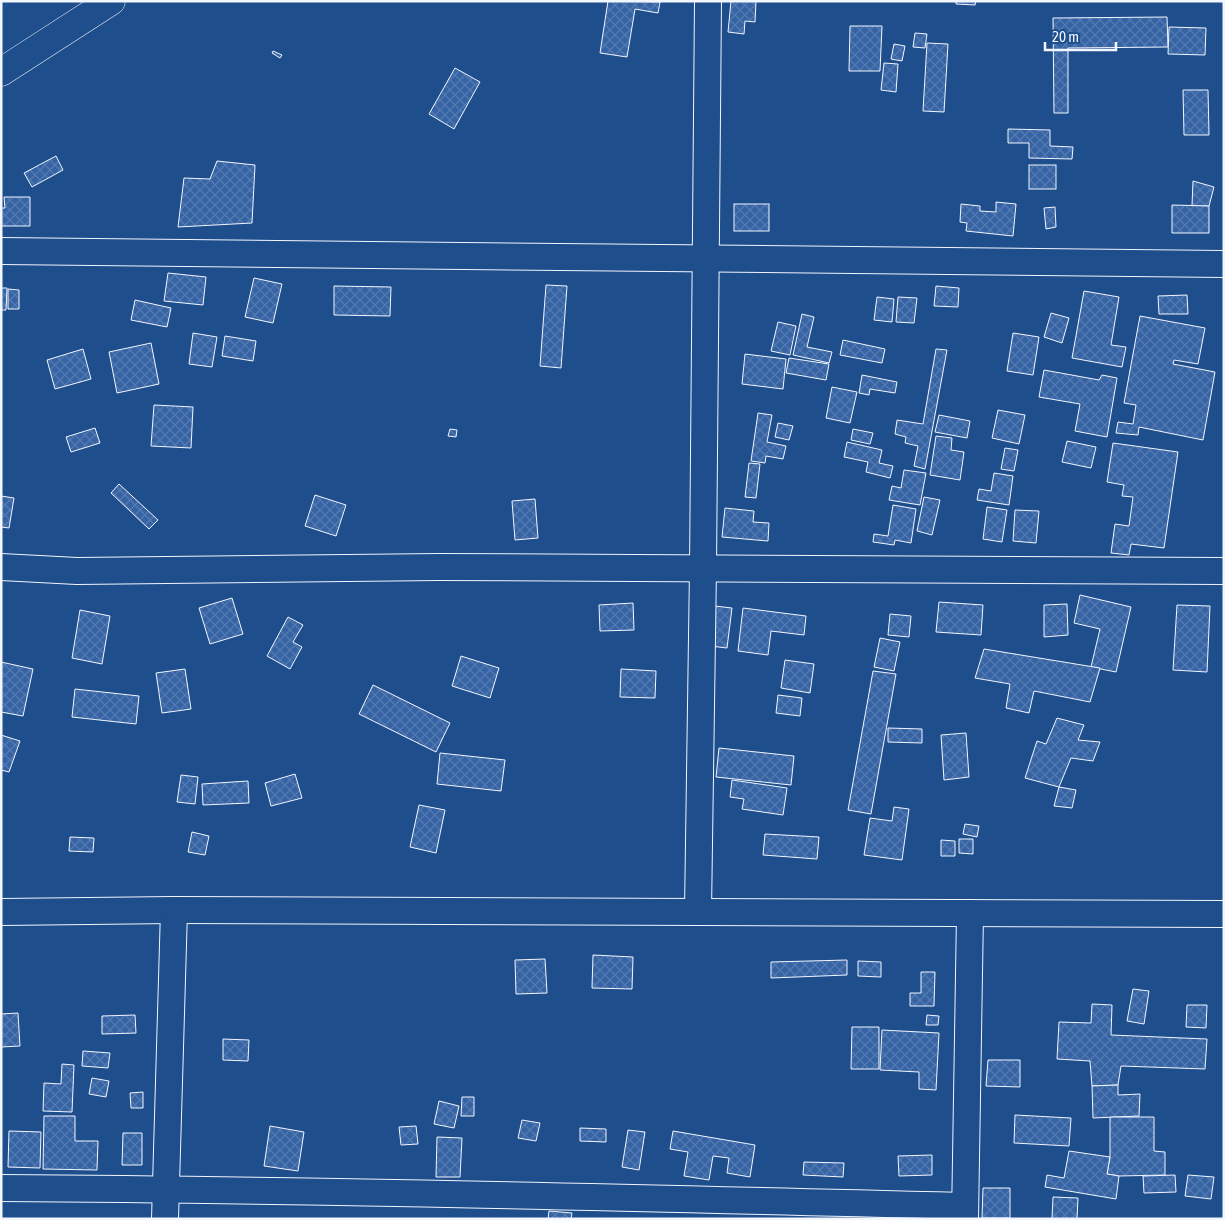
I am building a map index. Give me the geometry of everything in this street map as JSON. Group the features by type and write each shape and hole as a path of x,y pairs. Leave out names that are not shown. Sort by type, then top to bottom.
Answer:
{"highway":[{"path":"1,72 110,1"}],"street":[{"path":"698,912 708,1"},
{"path":"1,251 705,260 1224,264"},
{"path":"1,567 77,571 439,567 1224,571"},
{"path":"165,1219 174,910"},
{"path":"1,912 174,910 1224,914"},
{"path":"1,1188 596,1197 965,1212 970,913"}],"building":[{"path":"608,1 660,2 658,13 635,9 627,57 600,53"},
{"path":"731,1 756,1 755,22 745,21 744,34 728,32"},
{"path":"956,1 976,1 975,5 956,4"},
{"path":"1167,17 1168,47 1068,48 1068,113 1054,113 1053,18"},
{"path":"850,26 882,26 880,71 849,71"},
{"path":"1169,27 1206,28 1205,55 1168,54"},
{"path":"915,33 927,34 925,48 913,47"},
{"path":"927,43 948,44 944,112 923,111"},
{"path":"894,44 905,46 902,61 891,59"},
{"path":"273,51 282,55 280,58 272,53"},
{"path":"884,63 898,64 896,92 881,90"},
{"path":"455,68 480,82 454,129 429,114"},
{"path":"1183,90 1208,90 1209,135 1184,135"},
{"path":"1008,129 1050,130 1050,146 1073,147 1072,159 1029,158 1029,143 1008,143"},
{"path":"56,156 63,170 32,187 24,173"},
{"path":"217,161 255,165 252,223 178,227 184,178 210,179"},
{"path":"1029,165 1056,165 1056,189 1029,189"},
{"path":"1193,181 1214,187 1209,206 1192,206"},
{"path":"4,197 30,197 30,226 1,226 1,208 5,208"},
{"path":"996,202 1016,204 1013,236 966,231 967,223 960,222 961,204 980,206 980,211 996,212"},
{"path":"734,204 769,204 769,231 734,231"},
{"path":"1172,205 1209,206 1209,233 1172,233"},
{"path":"1055,207 1056,227 1046,229 1044,208"},
{"path":"168,273 206,277 203,305 164,301"},
{"path":"254,278 282,284 273,323 245,317"},
{"path":"546,285 567,286 561,368 540,366"},
{"path":"334,286 391,287 390,316 334,315"},
{"path":"936,286 959,288 958,307 934,306"},
{"path":"1,288 7,288 6,310 1,310"},
{"path":"8,289 19,290 19,309 8,309"},
{"path":"1084,291 1119,297 1111,345 1126,347 1122,367 1072,358"},
{"path":"1187,295 1188,314 1159,314 1158,296"},
{"path":"877,297 894,299 892,322 874,320"},
{"path":"898,297 917,298 914,323 896,322"},
{"path":"135,300 171,308 167,327 131,320"},
{"path":"1051,313 1069,318 1062,343 1044,337"},
{"path":"802,314 814,317 807,347 832,352 829,363 793,355"},
{"path":"1140,316 1205,328 1198,364 1174,360 1173,364 1215,372 1203,440 1139,427 1138,435 1116,433 1118,422 1133,424 1136,405 1124,403"},
{"path":"778,322 796,326 790,355 771,351"},
{"path":"193,333 217,337 212,367 189,364"},
{"path":"1013,333 1039,337 1033,375 1007,371"},
{"path":"225,336 256,341 253,361 222,356"},
{"path":"843,340 885,349 882,363 840,355"},
{"path":"151,343 159,384 117,393 109,352"},
{"path":"83,349 91,379 55,389 47,360"},
{"path":"936,349 947,350 925,469 914,466 918,446 905,443 906,437 895,434 897,420 923,424"},
{"path":"745,354 786,359 783,389 742,384"},
{"path":"789,358 829,364 826,380 786,373"},
{"path":"1044,370 1099,380 1102,375 1117,378 1107,437 1075,431 1080,404 1039,397"},
{"path":"862,375 897,382 895,393 870,389 869,395 859,393"},
{"path":"832,387 857,392 850,423 826,418"},
{"path":"154,405 193,407 191,448 151,446"},
{"path":"998,410 1025,415 1019,444 992,438"},
{"path":"758,413 772,415 767,442 786,446 783,459 766,456 765,463 751,461"},
{"path":"939,415 970,421 967,438 935,432"},
{"path":"778,423 793,426 789,440 775,437"},
{"path":"95,428 100,443 71,452 66,437"},
{"path":"450,429 457,430 456,437 448,436"},
{"path":"853,429 873,433 870,444 851,440"},
{"path":"936,436 952,438 951,450 964,452 960,480 930,475"},
{"path":"1067,441 1096,447 1091,468 1062,462"},
{"path":"847,442 882,450 879,463 893,466 890,478 866,472 868,462 844,457"},
{"path":"1113,443 1178,452 1164,548 1131,544 1129,555 1111,553 1115,524 1129,526 1133,497 1122,496 1124,485 1107,482"},
{"path":"1005,448 1018,450 1014,471 1001,469"},
{"path":"749,463 760,464 756,498 745,497"},
{"path":"904,470 926,473 920,505 889,500 892,486 901,488"},
{"path":"994,473 1013,476 1009,505 977,500 979,489 991,491"},
{"path":"119,484 158,520 149,529 111,493"},
{"path":"315,495 346,505 336,536 305,526"},
{"path":"1,496 14,498 9,528 1,527"},
{"path":"924,497 940,500 932,535 917,531"},
{"path":"535,499 538,538 515,540 512,501"},
{"path":"893,505 916,509 911,543 895,540 894,545 873,542 874,534 888,536"},
{"path":"987,507 1007,510 1002,542 983,539"},
{"path":"725,508 754,511 753,522 769,523 768,541 722,537"},
{"path":"1015,510 1039,511 1036,543 1013,541"},
{"path":"1080,595 1131,607 1116,672 1091,667 1100,629 1074,623"},
{"path":"232,598 243,634 210,644 199,608"},
{"path":"939,602 983,605 981,635 936,632"},
{"path":"633,603 634,630 600,631 599,605"},
{"path":"1067,604 1068,635 1044,637 1044,605"},
{"path":"1177,605 1210,606 1207,672 1173,670"},
{"path":"715,606 732,608 727,648 710,646"},
{"path":"743,608 806,616 804,635 771,631 768,655 738,651"},
{"path":"80,610 110,616 102,664 72,658"},
{"path":"890,614 911,616 909,637 888,635"},
{"path":"288,617 303,625 293,642 302,647 290,669 267,656"},
{"path":"880,638 900,642 894,671 874,667"},
{"path":"984,649 1100,668 1090,702 1034,691 1029,713 1006,708 1010,684 975,678"},
{"path":"461,656 499,668 490,698 452,686"},
{"path":"785,660 814,664 810,693 781,688"},
{"path":"1,662 33,669 23,716 1,712"},
{"path":"185,669 191,709 162,713 156,673"},
{"path":"621,669 656,671 655,698 620,697"},
{"path":"873,671 896,674 871,814 848,810"},
{"path":"373,685 450,723 436,752 359,714"},
{"path":"75,689 139,696 136,724 72,717"},
{"path":"778,695 802,698 800,716 776,713"},
{"path":"1057,718 1084,725 1078,740 1100,742 1093,761 1071,758 1059,787 1025,778 1037,741 1046,744"},
{"path":"888,728 922,729 922,743 888,742"},
{"path":"966,733 969,777 944,780 941,735"},
{"path":"1,735 20,741 9,772 1,770"},
{"path":"719,748 794,756 791,785 716,777"},
{"path":"440,753 505,760 501,791 437,784"},
{"path":"295,774 302,798 271,806 265,783"},
{"path":"181,775 198,777 195,804 177,802"},
{"path":"732,780 787,788 783,815 742,809 744,799 730,797"},
{"path":"248,781 249,803 203,805 202,784"},
{"path":"1059,787 1076,790 1072,808 1054,806"},
{"path":"419,805 445,810 436,853 410,847"},
{"path":"894,807 909,809 902,860 864,855 870,818 892,821"},
{"path":"965,824 979,826 977,837 963,834"},
{"path":"192,832 209,836 205,855 188,852"},
{"path":"765,834 819,837 817,859 763,855"},
{"path":"70,837 94,838 93,852 69,851"},
{"path":"959,839 973,839 973,854 959,853"},
{"path":"941,840 955,841 955,856 941,856"},
{"path":"593,955 633,957 632,989 592,988"},
{"path":"545,959 547,993 516,994 515,960"},
{"path":"847,960 847,975 771,978 771,962"},
{"path":"858,961 881,962 881,977 858,976"},
{"path":"921,972 935,972 934,1006 910,1006 910,993 921,993"},
{"path":"1133,989 1149,991 1144,1024 1127,1021"},
{"path":"1092,1004 1112,1005 1111,1035 1207,1039 1205,1069 1121,1066 1118,1085 1092,1086 1090,1061 1057,1059 1059,1022 1091,1023"},
{"path":"1187,1005 1207,1005 1206,1028 1186,1027"},
{"path":"18,1013 20,1046 1,1047 1,1014"},
{"path":"135,1015 136,1033 102,1034 102,1016"},
{"path":"927,1015 939,1016 938,1025 926,1025"},
{"path":"852,1027 879,1027 879,1069 851,1069"},
{"path":"882,1030 939,1033 936,1090 919,1089 919,1072 880,1070"},
{"path":"223,1039 249,1040 248,1061 223,1060"},
{"path":"83,1051 110,1053 108,1068 82,1066"},
{"path":"988,1060 1020,1060 1020,1087 986,1086"},
{"path":"62,1064 74,1065 72,1112 43,1111 44,1083 61,1084"},
{"path":"92,1078 109,1081 106,1097 89,1094"},
{"path":"1118,1085 1118,1095 1140,1094 1139,1116 1093,1118 1092,1086"},
{"path":"143,1092 143,1108 131,1108 130,1093"},
{"path":"462,1097 474,1097 474,1116 461,1116"},
{"path":"439,1101 459,1106 454,1128 434,1124"},
{"path":"1015,1115 1071,1118 1069,1146 1014,1143"},
{"path":"44,1116 75,1116 75,1141 98,1141 97,1170 43,1169"},
{"path":"1110,1117 1154,1117 1154,1151 1165,1152 1165,1175 1119,1176 1107,1174 1110,1157"},
{"path":"522,1120 540,1123 536,1141 518,1138"},
{"path":"270,1126 304,1132 298,1171 264,1166"},
{"path":"416,1126 418,1144 401,1145 399,1127"},
{"path":"580,1128 606,1129 606,1142 580,1141"},
{"path":"628,1130 645,1132 639,1170 622,1167"},
{"path":"9,1131 41,1132 40,1168 8,1167"},
{"path":"673,1131 755,1145 750,1177 727,1173 729,1158 713,1156 709,1180 684,1176 688,1152 670,1149"},
{"path":"123,1133 142,1133 142,1165 122,1165"},
{"path":"437,1137 462,1138 460,1177 436,1177"},
{"path":"1069,1151 1110,1157 1107,1174 1119,1176 1116,1199 1045,1187 1047,1175 1064,1178"},
{"path":"932,1155 932,1175 899,1176 898,1156"},
{"path":"804,1162 844,1163 843,1177 803,1175"},
{"path":"1175,1175 1176,1192 1144,1193 1143,1176"},
{"path":"1188,1175 1214,1177 1211,1199 1185,1196"},
{"path":"983,1188 1010,1188 1010,1218 982,1218"},
{"path":"1053,1197 1078,1198 1077,1219 1052,1219"},
{"path":"549,1211 572,1213 571,1219 548,1219"}]}
